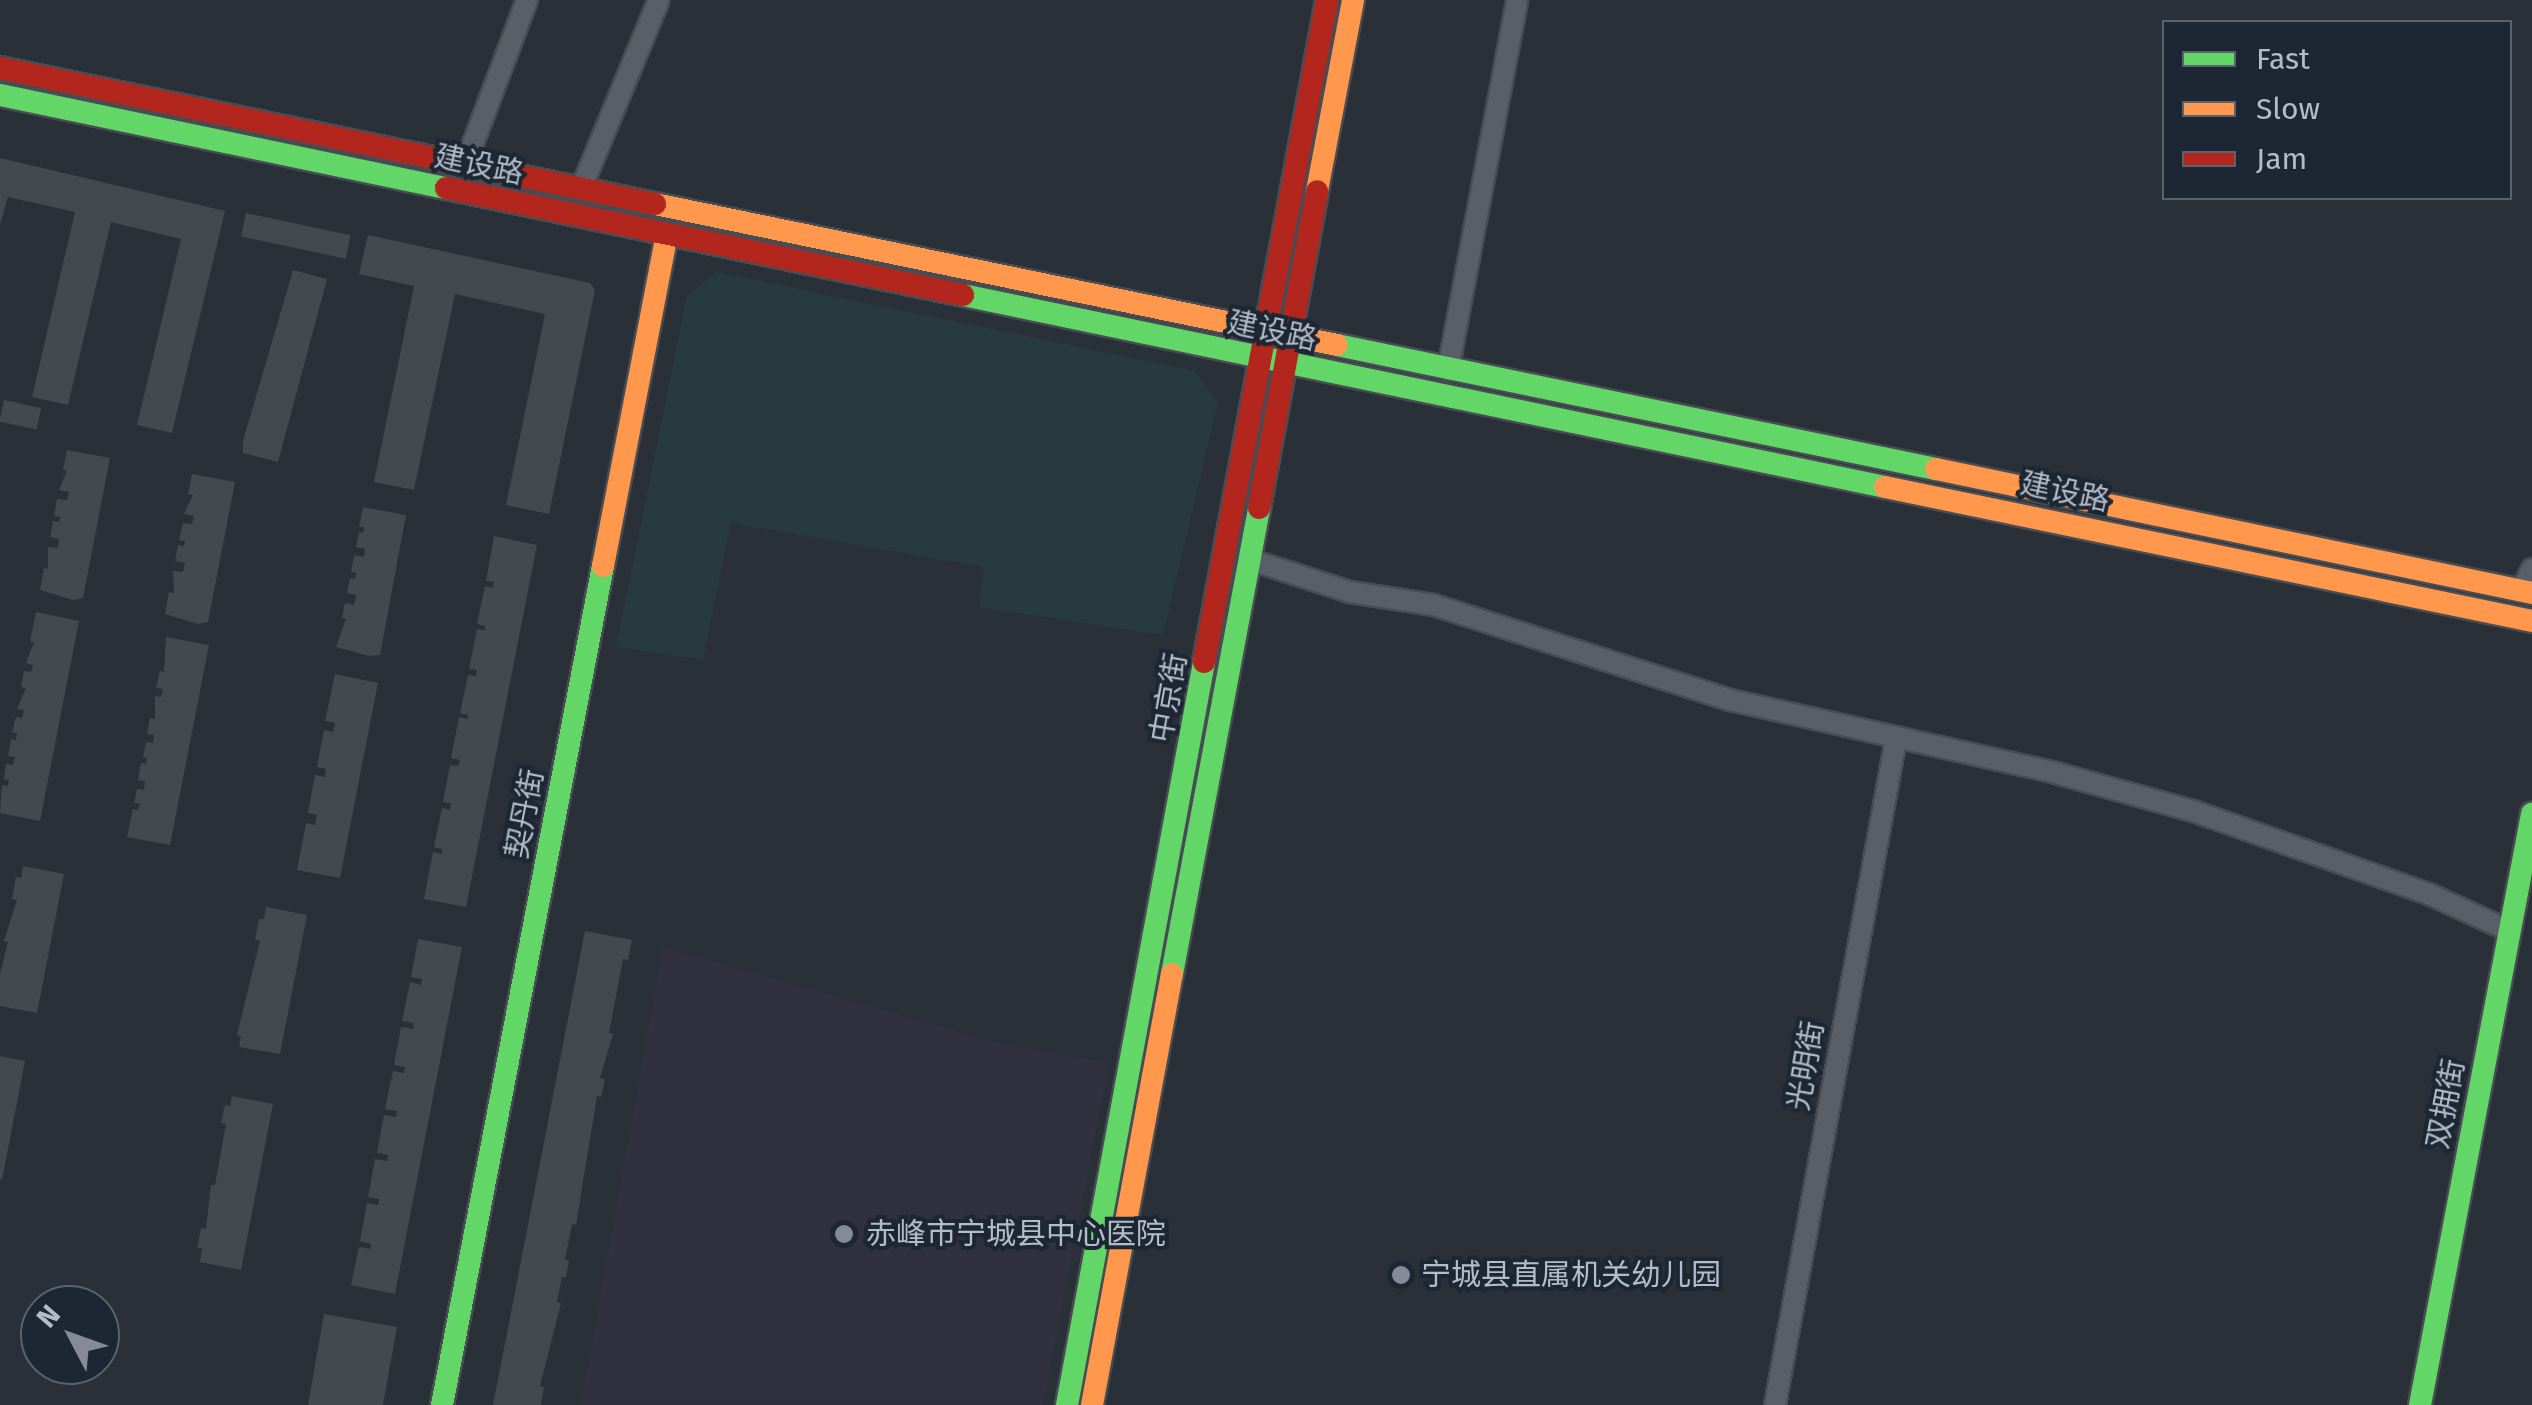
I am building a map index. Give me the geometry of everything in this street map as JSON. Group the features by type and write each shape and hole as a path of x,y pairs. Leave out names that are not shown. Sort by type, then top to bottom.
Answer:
{"main road":[{"name":"中京街","path":"1066,1405 1327,0"},
{"name":"中京街","path":"1092,1405 1353,0"},
{"name":"建设路","path":"0,68 1266,333 2528,585"},
{"name":"建设路","path":"0,96 2532,621"},
{"name":"契丹街","path":"442,1405 667,235"},
{"name":"双拥街","path":"2420,1405 2532,814"}],"street":[{"path":"466,165 527,0"},
{"path":"581,189 659,0"},
{"path":"1448,370 1517,0"},
{"path":"1251,560 1350,592 1434,606 1730,700 2056,773 2194,811 2429,894 2510,931"},
{"name":"光明街","path":"1775,1405 1896,738"}],"shaded area":[{"name":"赤峰市宁城县中心医院","path":"663,947 991,1041 1109,1063 1043,1405 581,1405"}],"green space":[{"path":"716,272 1195,371 1218,403 1163,635 979,607 984,567 731,523 703,660 616,647 687,296"}],"building":[{"path":"0,158 225,211 172,433 137,425 181,239 111,222 68,405 32,397 75,212 8,197 0,224"},
{"path":"246,213 351,235 346,259 241,236"},
{"path":"368,235 590,283 595,290 549,514 506,505 545,314 455,294 414,490 374,482 414,286 359,274"},
{"path":"293,270 327,279 278,462 243,453 243,441"},
{"path":"4,400 41,408 37,429 0,422"},
{"path":"67,450 110,458 83,598 73,600 40,590 44,568 48,569 48,547 58,548 59,539 50,537 53,521 59,522 60,517 54,516 57,499 67,500 69,492 59,490 67,471 63,470"},
{"path":"192,474 235,482 208,622 198,624 165,614 169,592 174,593 173,571 183,572 185,563 175,561 178,545 184,546 185,541 179,540 183,523 192,524 194,516 184,514 193,495 188,494"},
{"path":"363,507 406,515 380,655 369,656 336,647 346,619 342,618 345,603 354,605 356,595 347,593 350,578 355,579 356,573 351,572 354,555 364,557 365,549 356,547 359,532 363,533 364,527 359,527"},
{"path":"494,536 537,545 466,907 424,899 433,852 442,854 442,849 434,847 442,808 450,810 451,803 443,802 450,765 458,766 460,760 451,758 459,717 468,719 468,715 460,713 468,675 476,676 477,670 469,669 477,629 485,630 485,626 477,624 485,586 493,588 494,582 486,581"},
{"path":"36,612 79,621 40,821 0,813 2,785 8,786 9,780 4,779 6,764 13,765 15,757 8,756 11,739 16,740 17,733 12,732 16,717 22,718 24,710 17,709 26,688 21,687 24,671 31,672 33,665 26,663 34,642 30,641"},
{"path":"166,637 209,645 170,845 127,837 133,809 138,810 140,804 134,803 137,789 144,790 145,781 138,780 141,763 146,764 146,742 153,743 154,735 147,734 150,718 155,719 155,696 161,697 163,689 156,688 160,671 164,672"},
{"path":"335,674 378,683 340,878 297,870 306,823 315,825 317,815 308,813 315,775 325,777 326,769 317,767 324,730 333,732 335,723 325,721"},
{"path":"23,866 64,874 37,1013 0,1006 0,974 8,942 4,941 17,900 12,899 16,877 21,878"},
{"path":"266,907 307,915 280,1054 239,1047 241,1036 237,1035 260,941 255,940 259,919 264,919"},
{"path":"585,931 632,940 628,960 623,959 609,1033 613,1034 600,1078 605,1079 601,1097 597,1096 576,1225 572,1224 565,1260 569,1260 566,1278 562,1277 557,1302 561,1303 540,1386 544,1387 541,1405 493,1405"},
{"path":"418,939 462,947 395,1294 351,1285 359,1247 370,1249 371,1244 360,1241 367,1203 378,1205 379,1199 368,1197 375,1159 387,1161 388,1155 377,1153 384,1115 396,1117 397,1111 385,1109 393,1071 404,1073 405,1067 394,1065 401,1027 413,1029 414,1023 402,1021 410,982 421,985 422,979 411,977"},
{"path":"0,1056 25,1061 2,1180 0,1179"},
{"path":"232,1096 273,1104 241,1270 200,1262 202,1248 197,1248 201,1228 206,1229 211,1185 215,1185 226,1124 221,1123 225,1105 230,1106"},
{"path":"324,1314 397,1327 383,1405 308,1405"}],"traffic: fast":[{"path":"0,95 446,188"},
{"path":"963,295 1885,487"},
{"path":"1337,345 1936,469"},
{"path":"1172,974 1259,508"},
{"path":"442,1405 603,566"},
{"path":"1067,1405 1204,662"},
{"path":"2420,1405 2532,814"}],"traffic: slow":[{"path":"1317,191 1353,0"},
{"path":"655,204 1337,345"},
{"path":"603,566 667,235"},
{"path":"1936,469 2532,593"},
{"path":"1885,487 2532,621"},
{"path":"1092,1405 1172,974"}],"traffic: jam":[{"path":"1204,662 1327,0"},
{"path":"0,68 655,204"},
{"path":"446,188 963,295"},
{"path":"1259,508 1317,191"}],"place":[{"name":"赤峰市宁城县中心医院","path":"844,1234"},
{"name":"宁城县直属机关幼儿园","path":"1401,1275"}]}
